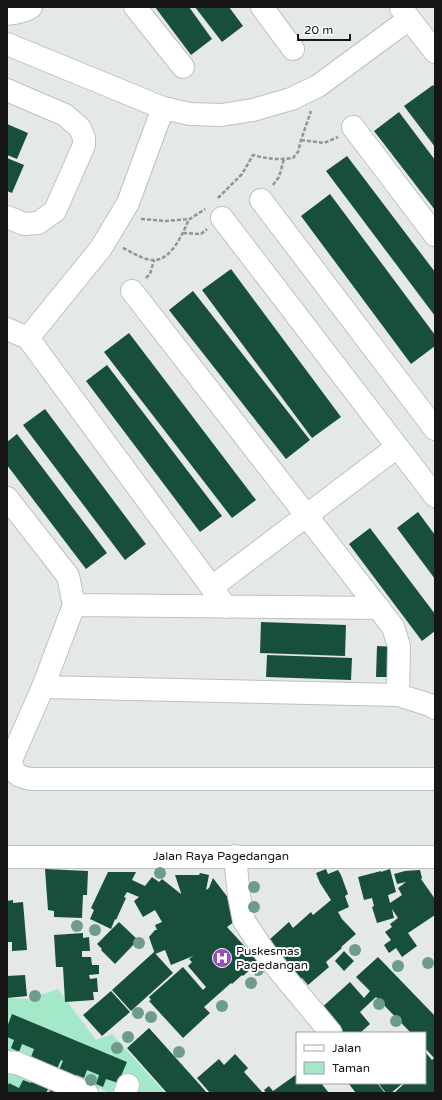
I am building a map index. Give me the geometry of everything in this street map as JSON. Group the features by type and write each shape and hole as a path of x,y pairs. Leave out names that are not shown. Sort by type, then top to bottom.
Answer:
{"street":[{"path":"7,14 18,13 30,7"},
{"path":"135,7 183,67"},
{"path":"262,7 293,49"},
{"path":"7,44 163,108 190,114 221,115 253,110 291,99 318,86 404,13 435,52"},
{"path":"7,90 65,115 80,128 84,138 84,145 55,211 38,223 24,224 7,217"},
{"path":"28,338 101,248 123,212 128,203 163,108"},
{"path":"353,127 435,235"},
{"path":"261,200 433,421"},
{"path":"216,208 435,496"},
{"path":"132,292 393,627 399,646 398,695"},
{"path":"7,329 28,338 226,606"},
{"path":"212,587 397,447"},
{"path":"7,498 68,576 74,605 43,687 11,760 12,767 17,774 24,779 435,780"},
{"path":"74,605 379,608"},
{"path":"43,687 398,695 435,708"},
{"path":"235,856 239,896 244,921 268,957 330,1032"},
{"name":"Jalan Raya Pagedangan","path":"7,857 435,857"},
{"path":"7,1062 17,1063 88,1093"}],"path":[{"path":"183,233 201,234 216,208 242,174 253,155 266,159 293,158 298,152 300,140 312,108 308,91"},
{"path":"300,140 324,143 338,137 353,127"},
{"path":"261,200 279,177 284,159"},
{"path":"123,212 141,219 165,221 190,219 216,208"},
{"path":"106,239 140,257 154,260 165,258 183,233 190,219"}],"green space":[{"path":"58,989 96,1040 112,1034 165,1093 108,1092 18,1055 7,1054 7,998 28,999"},
{"path":"13,1071 66,1093 7,1093 7,1072"}],"building":[{"path":"155,7 189,7 212,39 191,55"},
{"path":"195,7 229,7 243,26 222,42"},
{"path":"433,85 435,88 435,147 404,106"},
{"path":"399,112 435,160 435,210 374,131"},
{"path":"7,124 28,133 17,159 7,155"},
{"path":"347,156 435,272 435,316 326,171"},
{"path":"7,158 24,165 12,193 7,191"},
{"path":"330,194 435,335 435,346 411,364 301,216"},
{"path":"231,269 341,417 312,438 202,290"},
{"path":"193,291 310,440 286,459 169,310"},
{"path":"129,333 256,500 232,518 104,352"},
{"path":"107,365 222,516 200,532 86,381"},
{"path":"45,409 146,544 125,560 23,425"},
{"path":"17,434 107,553 86,569 7,465 7,442"},
{"path":"418,512 435,535 435,579 397,528"},
{"path":"370,528 435,614 435,631 422,641 349,544"},
{"path":"261,622 346,625 345,656 260,653"},
{"path":"377,646 396,647 396,677 376,677"},
{"path":"267,655 352,658 351,680 266,677"},
{"path":"45,869 88,871 87,895 83,895 82,918 54,917 54,911 48,910"},
{"path":"326,869 328,874 338,870 341,875 348,894 345,896 349,907 338,912 342,919 356,934 326,962 329,967 308,985 302,978 300,980 282,959 284,957 269,940 289,922 293,928 311,912 313,915 331,900 320,883 316,873"},
{"path":"390,869 396,892 388,895 390,903 402,895 398,888 406,882 397,884 394,874 405,871 420,870 421,879 435,899 435,915 408,933 417,946 402,957 396,948 389,953 384,945 391,940 385,932 392,927 390,924 398,918 392,909 394,918 377,923 372,907 374,906 372,898 364,900 358,877"},
{"path":"108,872 136,872 132,880 145,886 152,877 159,882 162,879 181,894 175,875 199,875 200,873 209,875 206,890 209,888 213,878 242,916 227,927 249,951 253,948 268,964 263,969 257,963 243,976 242,975 232,984 231,983 204,1007 210,1013 183,1038 149,1001 151,1000 149,997 183,967 203,990 206,987 188,966 192,962 189,959 193,956 171,965 165,950 155,954 149,937 155,930 157,930 155,925 162,922 155,910 143,917 134,901 139,897 127,892 124,897 126,898 111,929 90,919 94,910 91,908"},
{"path":"13,900 13,903 23,902 27,950 12,951 12,942 7,942 7,901"},
{"path":"119,922 138,940 115,964 97,944"},
{"path":"83,933 83,938 89,937 90,951 82,951 82,957 91,957 92,965 99,965 99,974 89,975 90,979 97,978 98,992 93,992 94,1000 65,1002 63,967 56,967 54,935"},
{"path":"344,951 354,961 344,971 335,961"},
{"path":"154,952 173,973 131,1011 112,990"},
{"path":"378,957 435,1016 435,1093 394,1093 404,1084 426,1084 426,1053 432,1060 434,1058 426,1049 426,1032 410,1032 376,997 360,1012 370,1024 361,1032 335,1032 319,1010 350,982 364,998 370,991 356,977"},
{"path":"25,975 27,996 7,998 7,976"},
{"path":"111,991 130,1012 102,1036 83,1015"},
{"path":"12,1014 127,1062 118,1083 106,1079 103,1087 96,1084 99,1075 87,1070 84,1078 77,1075 76,1077 59,1070 63,1061 61,1060 57,1069 31,1057 34,1049 22,1044 19,1052 11,1048 14,1040 7,1037 7,1027"},
{"path":"149,1028 207,1093 167,1093 127,1048"},
{"path":"235,1054 248,1068 244,1072 263,1093 210,1093 197,1078 219,1059 224,1065"},
{"path":"296,1075 296,1084 322,1084 329,1093 266,1093 264,1090 269,1086 273,1091"},
{"path":"23,1080 31,1083 32,1080 49,1087 46,1093 7,1093 9,1083 19,1088"},
{"path":"349,1084 378,1084 385,1093 356,1093"},
{"path":"379,1084 402,1084 391,1093 386,1093"},
{"path":"51,1088 64,1093 49,1093"}],"place":[{"name":"Puskesmas Pagedangan","path":"222,958"}]}
